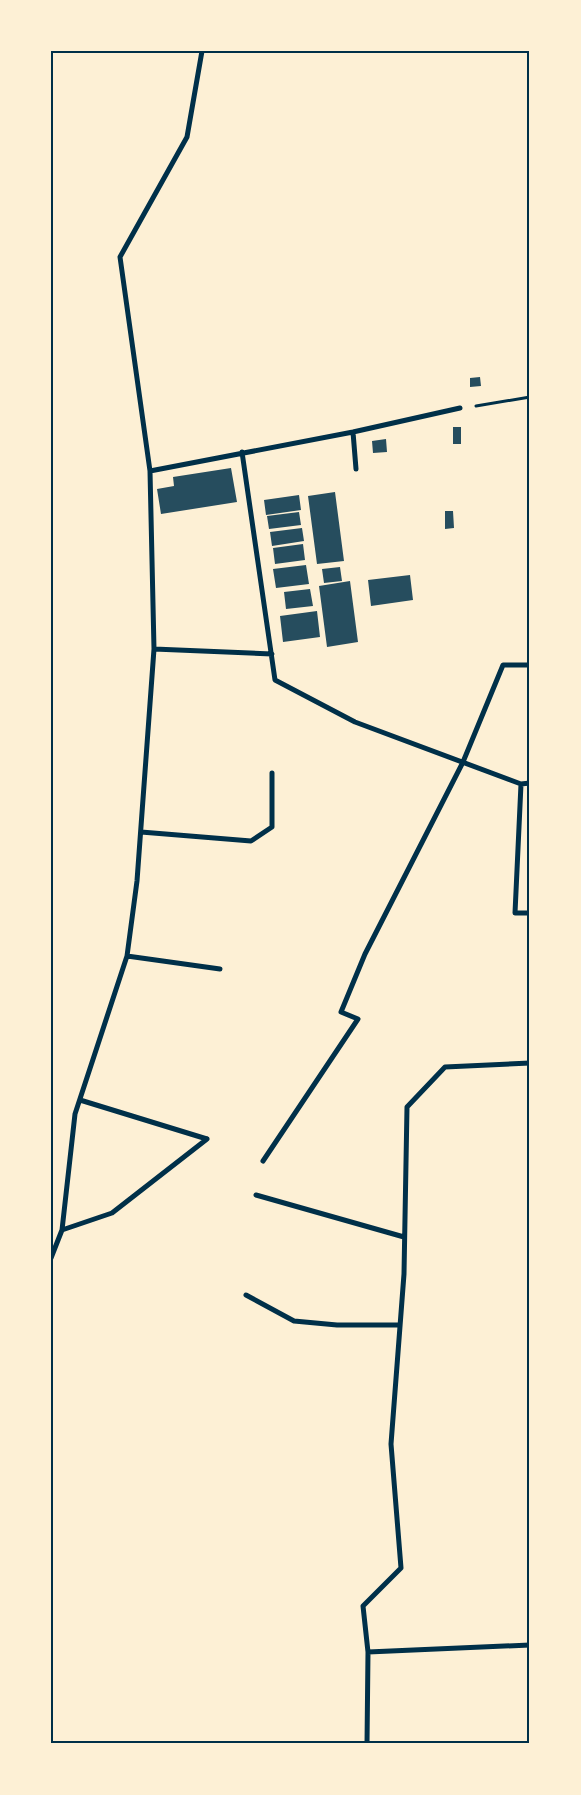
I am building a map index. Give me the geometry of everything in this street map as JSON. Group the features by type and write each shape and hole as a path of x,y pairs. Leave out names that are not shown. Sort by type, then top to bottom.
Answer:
{"street":[{"path":"51,1258 62,1230 75,1114 127,956 137,881 154,649 150,471 120,257 187,137 202,51"},
{"path":"150,471 353,432 460,408"},
{"path":"353,432 356,469"},
{"path":"242,452 275,680 355,722 521,784 530,784"},
{"path":"154,649 272,654"},
{"path":"263,1161 358,1019 341,1012 365,954 463,762 503,665 530,665"},
{"path":"141,832 251,841 272,827 272,773"},
{"path":"521,784 515,913 530,913"},
{"path":"127,956 220,969"},
{"path":"368,1744 368,1652 363,1606 401,1568 392,1444 404,1237 407,1107 445,1067 530,1063"},
{"path":"62,1230 112,1213 207,1139 80,1100"},
{"path":"256,1195 404,1237"},
{"path":"246,1295 294,1321 337,1325 400,1325"},
{"path":"368,1652 530,1645"}],"path":[{"path":"460,408 530,398"}],"building":[{"path":"480,377 481,386 470,387 470,378"},
{"path":"453,427 461,427 461,444 453,444"},
{"path":"386,439 387,452 373,453 372,441"},
{"path":"231,468 237,502 161,514 157,489 174,486 173,477"},
{"path":"335,492 344,561 317,564 308,496"},
{"path":"299,495 301,510 266,515 264,500"},
{"path":"445,511 453,511 454,528 445,529"},
{"path":"299,512 301,525 269,529 267,516"},
{"path":"302,528 304,541 272,546 270,532"},
{"path":"303,544 305,560 275,564 273,548"},
{"path":"306,565 309,584 276,588 273,569"},
{"path":"340,567 342,581 324,583 322,569"},
{"path":"410,575 413,600 371,606 368,580"},
{"path":"350,581 358,642 327,647 319,586"},
{"path":"310,589 313,606 286,609 284,592"},
{"path":"317,611 320,637 283,642 280,616"}]}
